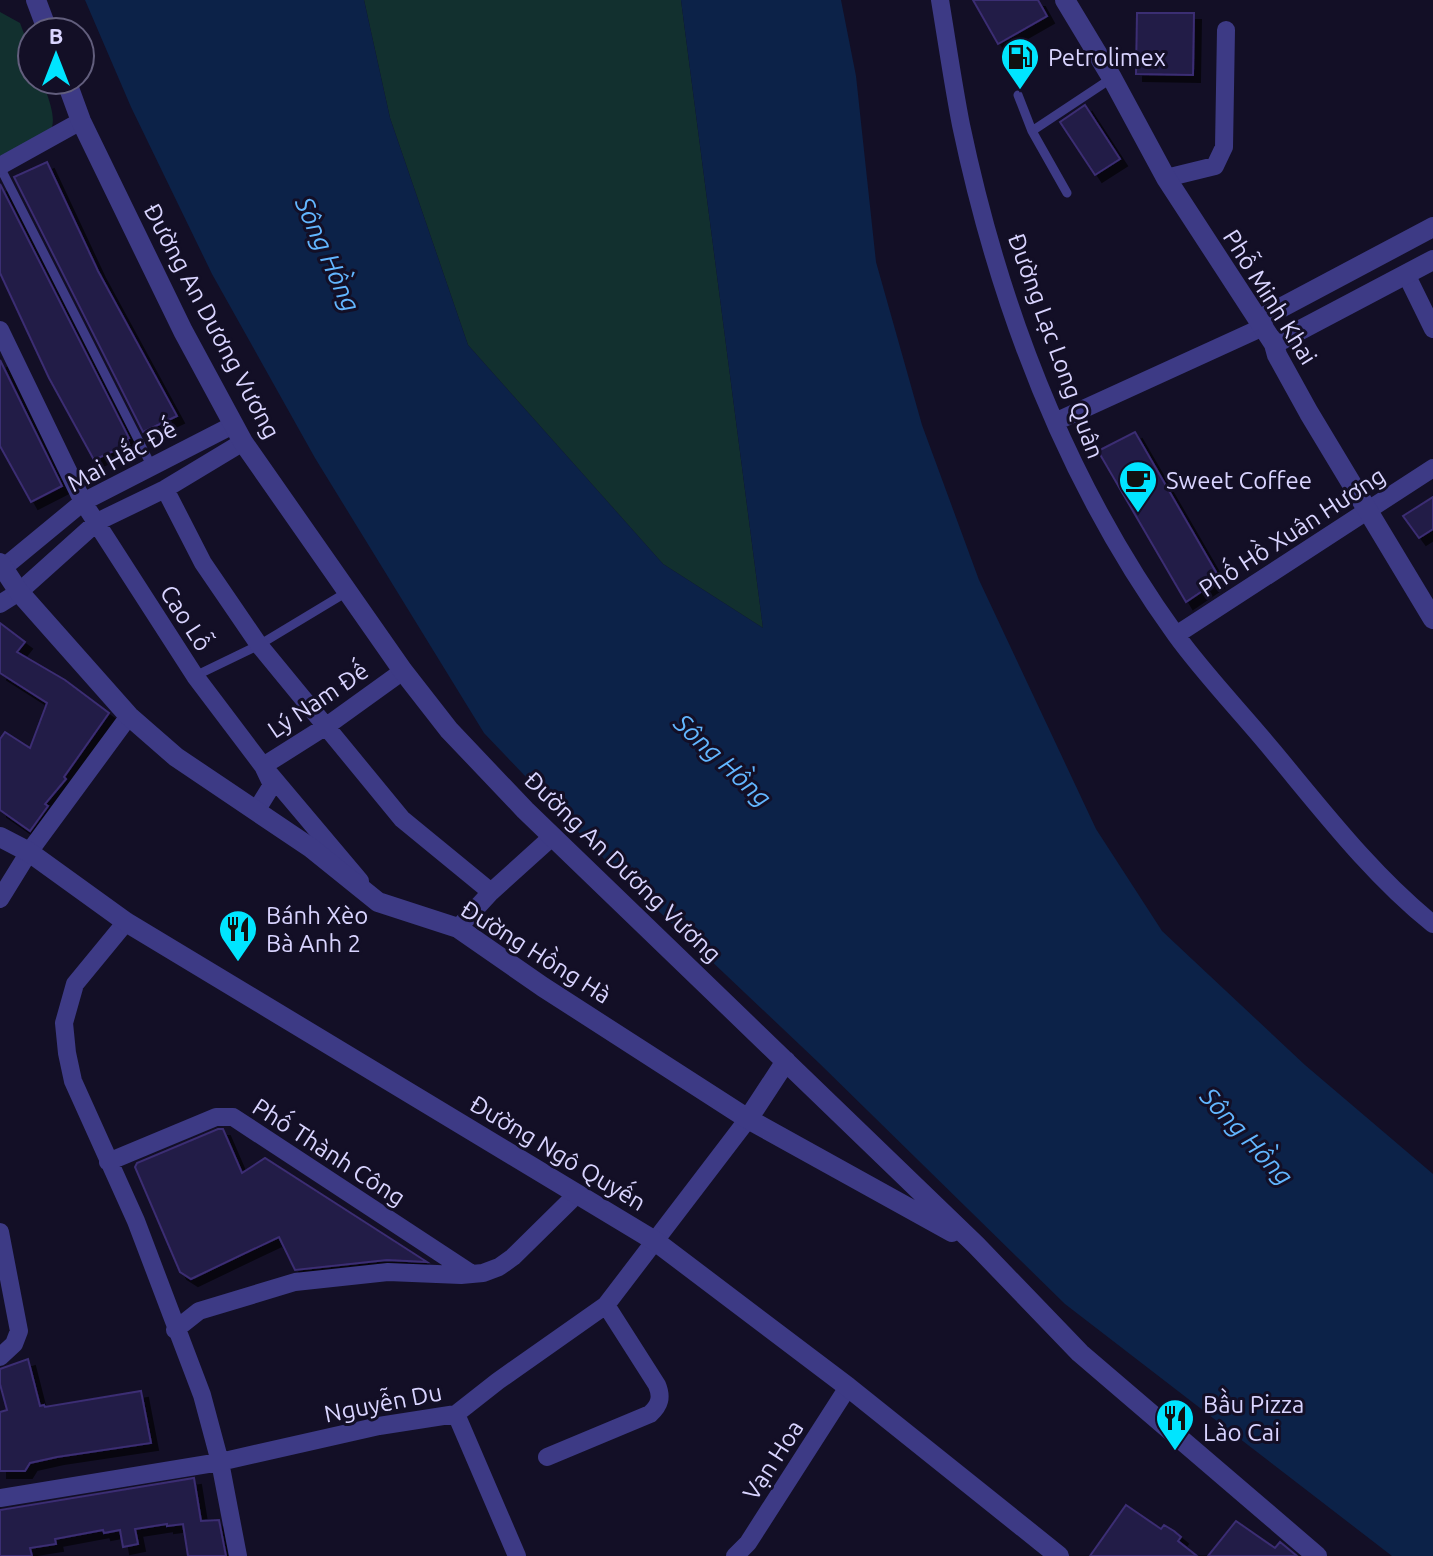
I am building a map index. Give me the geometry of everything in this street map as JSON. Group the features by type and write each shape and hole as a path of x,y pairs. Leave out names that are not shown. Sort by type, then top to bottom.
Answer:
{"street":[{"name":"Đường Lạc Long Quân","path":"940,0 961,125 1003,283 1076,471 1113,538 1176,635 1367,861 1433,924"},
{"name":"Phỗ Minh Khai","path":"1065,0 1166,178 1265,330 1367,511 1433,619"},
{"path":"1166,178 1215,166 1221,159 1224,147 1226,30"},
{"name":"Đường An Dương Vương","path":"72,96 81,121 183,331 238,434 403,671 449,730 553,836 976,1245 1080,1353 1317,1556"},
{"path":"0,166 81,121"},
{"path":"1265,330 1433,227"},
{"path":"1055,422 1433,260"},
{"path":"1406,274 1433,329"},
{"name":"Cao Lỗ","path":"0,330 83,502 195,676 263,766 378,902"},
{"name":"Mai Hắc Đế","path":"1,565 83,502 151,465 238,434"},
{"name":"Mai Hắc Đế","path":"0,604 19,592 97,522 165,489 238,434"},
{"name":"Phố Hồ Xuân Hương","path":"1176,635 1433,468"},
{"path":"165,489 203,563 259,645 328,725 402,819 491,892"},
{"name":"Đường Hồng Hà","path":"1,565 19,592 129,716 176,757 311,848 378,902 458,928 543,987 748,1119 976,1245"},
{"name":"Lý Nam Đế","path":"256,811 272,785 263,766 328,725 403,671"},
{"path":"0,899 29,852 129,716"},
{"path":"458,928 491,892 553,836"},
{"name":"Đường Ngô Quyến","path":"0,837 29,852 126,922 655,1241 848,1387 1059,1556"},
{"path":"126,922 75,984 64,1023 73,1081 136,1221 202,1395 220,1462 238,1556"},
{"path":"748,1119 786,1061"},
{"name":"Phố Thành Công","path":"108,1162 216,1117 233,1117 472,1274"},
{"name":"Nguyễn Du","path":"0,1498 220,1462 379,1426 456,1414 606,1305 748,1119"},
{"path":"175,1330 199,1311 295,1282 388,1272 472,1274 499,1267 576,1195"},
{"path":"0,1232 19,1331 14,1344 0,1357"},
{"path":"547,1457 650,1414 658,1405 660,1392 657,1385 606,1305"},
{"name":"Vạn Hoa","path":"748,1552 848,1387"},
{"path":"456,1414 517,1556"}],"lane":[{"path":"1032,131 1112,78"},
{"path":"1018,95 1032,131 1067,193"},
{"path":"0,166 151,465"},
{"path":"195,676 259,645 347,592"}],"green space":[{"path":"364,0 681,0 763,628 663,564 468,345 390,118"},
{"path":"0,12 16,21 16,96 48,96 53,124 43,138 0,156"}],"water":[{"name":"Sông Hồng","path":"85,0 364,0 390,118 468,345 663,564 763,628 681,0 841,0 856,76 876,262 922,425 979,580 1096,829 1162,931 1305,1065 1433,1174 1433,1556 1392,1556 1065,1304 819,1063 609,864 484,733 315,458 212,274 131,107 96,26 96,16 92,16"}],"building":[{"path":"973,0 1038,0 1047,16 998,44"},
{"path":"1137,13 1194,13 1193,75 1136,74"},
{"path":"1085,105 1120,159 1095,175 1060,122"},
{"path":"47,162 98,271 177,416 143,432 14,177"},
{"path":"0,184 129,438 129,444 94,460 49,378 0,273"},
{"path":"0,360 62,486 31,502 0,446"},
{"path":"1135,432 1220,579 1186,602 1098,451"},
{"path":"1433,497 1433,529 1419,538 1403,516"},
{"path":"0,623 25,642 17,652 65,680 109,713 64,777 66,779 45,804 48,806 30,831 0,810 0,739 5,732 30,748 47,703 0,673"},
{"path":"223,1129 242,1173 265,1158 427,1262 387,1260 295,1270 279,1237 191,1279 180,1272 135,1167 137,1163"},
{"path":"28,1359 40,1406 141,1391 151,1443 30,1463 25,1471 0,1471 0,1412 7,1410 0,1384 0,1369"},
{"path":"194,1478 201,1521 219,1520 226,1556 188,1556 183,1524 167,1524 135,1529 138,1544 123,1547 120,1530 104,1533 103,1530 55,1539 56,1544 30,1548 32,1556 0,1556 0,1510"},
{"path":"1126,1505 1161,1529 1164,1525 1174,1531 1181,1537 1178,1541 1197,1556 1090,1556"},
{"path":"1236,1521 1275,1548 1280,1542 1297,1556 1208,1556"}],"place":[{"name":"Petrolimex","path":"1020,91"},
{"name":"Sweet Coffee","path":"1138,514"},
{"name":"Bánh Xèo Bà Anh 2","path":"238,963"},
{"name":"Bầu Pizza Lào Cai","path":"1175,1452"}]}
